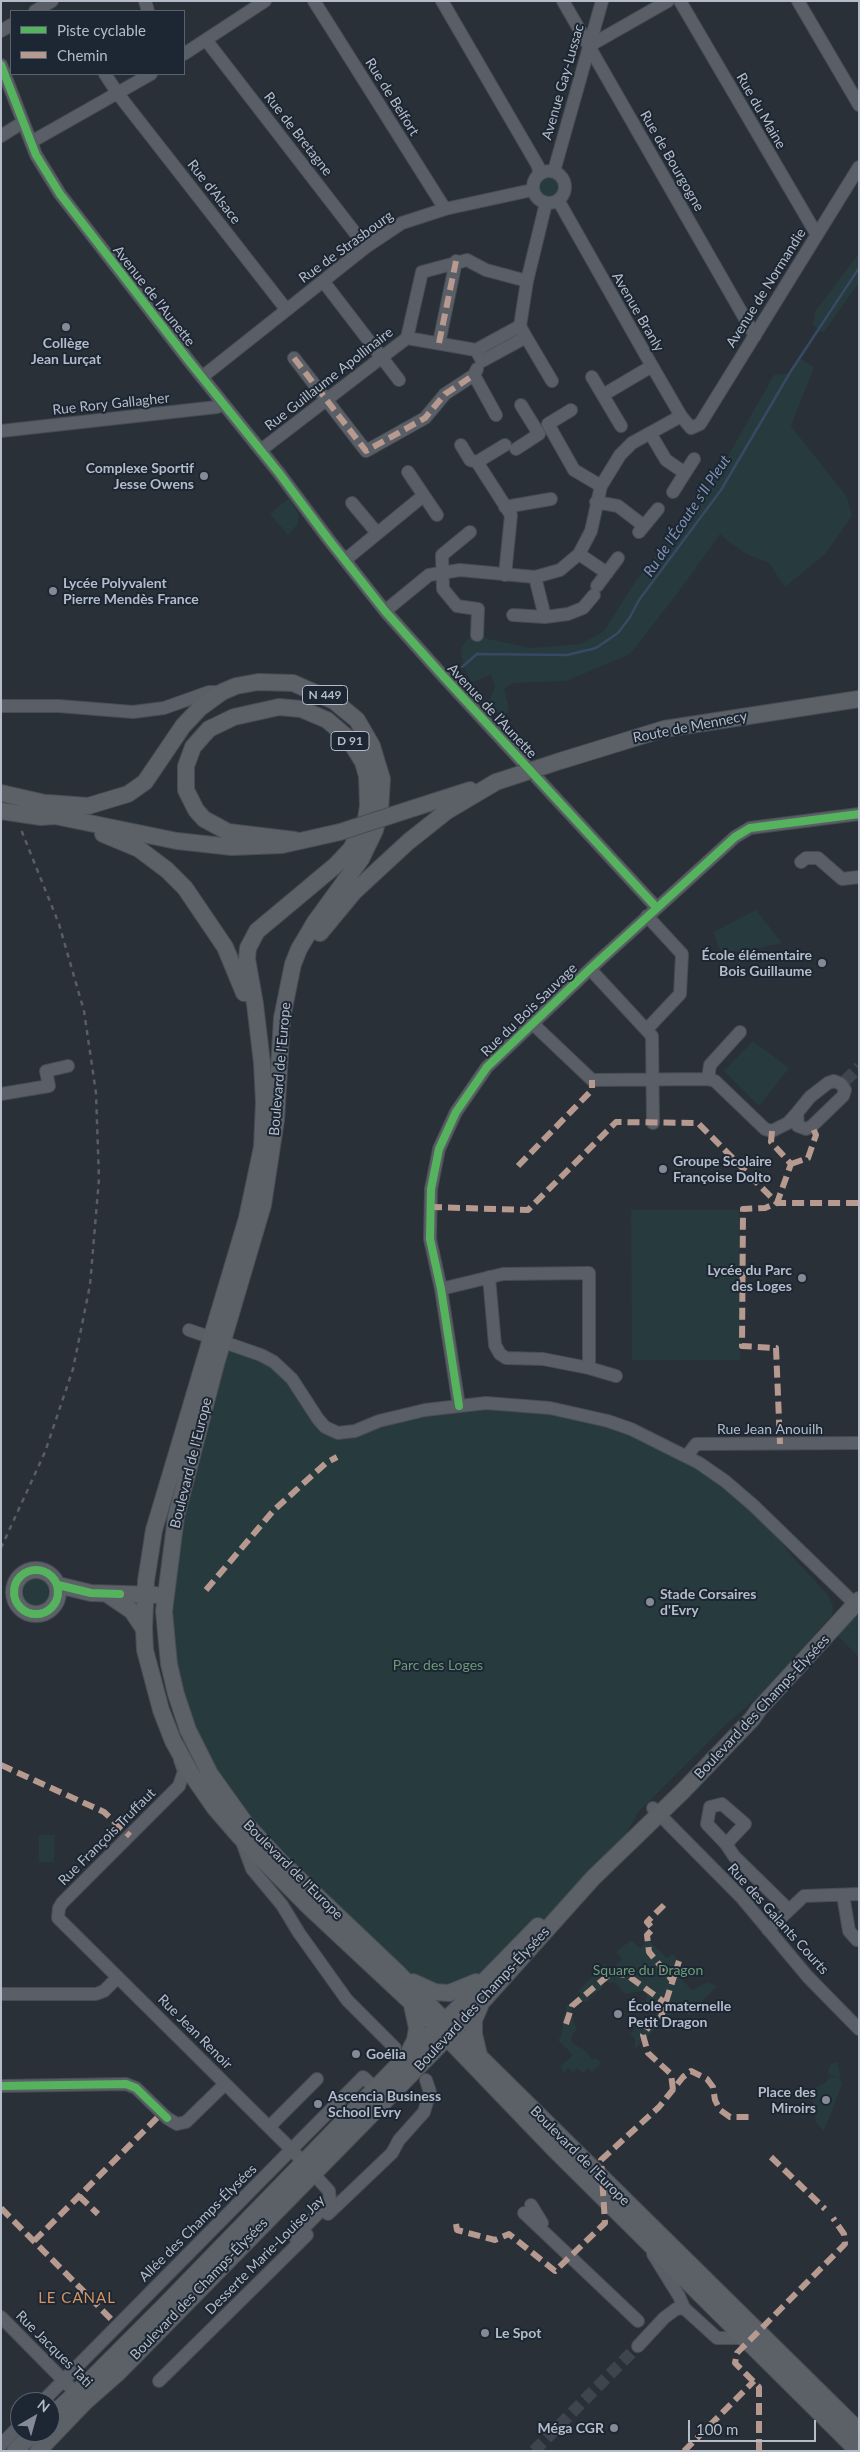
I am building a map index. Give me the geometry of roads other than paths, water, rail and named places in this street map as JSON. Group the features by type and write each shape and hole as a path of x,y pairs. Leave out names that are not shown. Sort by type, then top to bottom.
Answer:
{"main road":[{"name":"N 449","path":"1,811 88,806 128,794 145,782 183,726 200,708 222,692 250,683 276,681 293,683 321,693 347,710 357,720 372,746 379,763 382,792 380,811 372,837 361,859 320,914 299,949 290,979"},
{"name":"Route de Mennecy","path":"496,782 664,729 859,699"},
{"name":"D 91","path":"256,1027 255,1004 247,960 251,941 267,922 336,865 351,849 366,819 368,806 367,776 362,762 348,738 327,720 314,714 280,707 234,716 209,729 197,741 188,755 185,778 186,790 196,810 215,826 242,835 286,842 340,832 414,808 496,782"},
{"name":"D 91","path":"290,979 300,968 327,922 392,857 430,823 496,782"},
{"name":"N 449","path":"1,793 44,810 54,824 94,831 118,839 139,849 167,870 186,888 225,947 256,1027"},
{"path":"44,810 55,816 176,841 232,847 286,842"},
{"name":"Boulevard de l'Europe","path":"290,979 280,1040 276,1120 267,1187 154,1530 145,1595 145,1650 154,1688 173,1741 214,1807 240,1837 308,1906 412,2005 445,2029"},
{"name":"Boulevard de l'Europe","path":"256,1027 262,1063 264,1102 259,1168 176,1517 164,1612 176,1694 188,1730 210,1774 245,1823 279,1860 398,1973 445,2029 682,2275 858,2451"},
{"path":"55,1604 106,1594 148,1564"},
{"path":"36,1570 49,1574 58,1585 58,1598 55,1604 47,1611 37,1614 24,1610 8,1592 23,1574 36,1570"},
{"path":"58,1585 106,1594 166,1595"},
{"path":"106,1594 132,1611 144,1629"},
{"name":"Boulevard des Champs-Élysées","path":"60,2411 119,2372 297,2189 309,2168 376,2089 401,2052 445,2029 481,2003 593,1878 744,1717 834,1617 857,1603"},
{"name":"Boulevard des Champs-Élysées","path":"38,2451 81,2397 164,2306 427,2059 445,2029 483,1981 656,1811"},
{"path":"398,1973 435,1992 450,1993 461,1990 472,1982 483,1981"},
{"path":"427,2059 453,2054 474,2059 474,2027 481,2003"},
{"path":"401,2052 415,2040 417,2028 412,2005"},
{"name":"Boulevard de l'Europe","path":"474,2059 637,2232 682,2275 859,2431"},
{"path":"15,2451 24,2442"}],"street":[{"path":"185,53 265,1"},
{"name":"Rue de Belfort","path":"314,1 445,209"},
{"path":"442,1 538,166 539,173 533,182 532,190 536,198 552,202"},
{"name":"Rue de Bourgogne","path":"563,1 755,336"},
{"name":"Avenue Gay-Lussac","path":"554,171 602,1"},
{"path":"589,46 668,1"},
{"name":"Rue du Maine","path":"680,1 817,235"},
{"path":"798,1 859,105"},
{"name":"Rue de Bretagne","path":"206,40 366,247"},
{"name":"Avenue de l'Aunette","path":"1,65 31,142 60,194 317,524"},
{"name":"Rue d'Alsace","path":"106,75 118,94 286,309"},
{"path":"31,142 149,75"},
{"path":"1,136 17,126"},
{"name":"Avenue de Normandie","path":"681,416 691,428 700,424 859,167"},
{"path":"539,173 554,171 562,178 565,187 552,202 527,281 523,332 552,381"},
{"name":"Rue de Strasbourg","path":"202,377 366,247 402,223 445,209 532,190"},
{"name":"Avenue Branly","path":"552,202 681,416"},
{"path":"407,338 422,272 456,262 470,261 486,270 527,281"},
{"path":"439,343 456,262"},
{"path":"322,281 399,380"},
{"path":"294,358 366,451 426,418 445,394 474,375 479,356 523,332"},
{"name":"Rue Guillaume Apollinaire","path":"261,450 407,338 439,343 479,356"},
{"path":"603,395 652,366"},
{"path":"474,375 496,415"},
{"path":"592,378 621,426"},
{"name":"Rue Rory Gallagher","path":"1,431 218,408 223,404"},
{"path":"521,405 539,434"},
{"path":"461,445 470,460 477,462 539,434 548,424 571,410"},
{"path":"385,610 429,575 460,570 535,577 560,570 580,554 591,531 601,486 620,455 632,443 681,416"},
{"path":"548,424 574,470 601,486"},
{"path":"650,433 666,460 685,473"},
{"path":"673,492 694,459"},
{"path":"477,462 511,515 505,575"},
{"path":"408,472 438,515"},
{"path":"344,560 423,496"},
{"path":"506,507 551,500"},
{"path":"596,502 618,506 641,529 658,510"},
{"path":"352,503 377,533"},
{"name":"Avenue de l’Aunette","path":"317,524 385,610 652,912 682,954 680,994 647,1028"},
{"path":"470,532 442,555 443,589 458,606 478,609 476,635"},
{"path":"580,554 607,573"},
{"path":"513,615 545,617 576,612 583,608 618,558"},
{"path":"535,577 545,617"},
{"path":"1,706 59,706 133,712 164,708 209,692 222,692"},
{"name":"Rue du Bois Sauvage","path":"459,1406 441,1289 430,1239 431,1189 439,1149 456,1112 487,1067 590,968 743,831 750,828 859,814"},
{"path":"801,862 806,858 818,858 842,879 859,877"},
{"path":"590,968 647,1028 652,1036 653,1123"},
{"path":"533,1024 592,1080 708,1078 715,1081 765,1129 772,1131 793,1125 806,1129 812,1126 843,1096 845,1090 843,1082 828,1082 810,1096 797,1113 793,1125"},
{"path":"708,1078 707,1070 740,1032"},
{"path":"1,1094 49,1086 46,1071 68,1066"},
{"path":"441,1289 503,1274 592,1269 589,1368"},
{"path":"489,1277 495,1345 500,1354 506,1358 543,1359 589,1368 616,1376"},
{"path":"189,1330 261,1355 274,1362 292,1379 325,1427 338,1433 355,1431 380,1421 417,1412 486,1403 520,1404 580,1414 631,1429 687,1456 725,1481 753,1504 857,1603"},
{"name":"Rue Jean Anouilh","path":"687,1456 696,1444 859,1443"},
{"path":"173,1741 184,1771 180,1786 190,1786 214,1807"},
{"name":"Rue François Truffaut","path":"58,1912 62,1903 180,1786"},
{"name":"Rue des Galants Courts","path":"656,1811 741,1897 808,1977 859,2029"},
{"path":"240,1837 252,1869 282,1905 299,1933 347,2000 401,2052"},
{"path":"726,1844 734,1856 789,1910"},
{"path":"768,1930 804,1896 859,1894"},
{"path":"844,1895 849,1931 857,1940"},
{"path":"282,1905 308,1906"},
{"name":"Rue Jean Renoir","path":"58,1912 58,1918 292,2150 332,2197 294,2243"},
{"path":"1,1994 96,1994 104,1991 117,1978"},
{"name":"Allée des Champs-Élysées","path":"52,2392 363,2077 376,2089"},
{"path":"269,2127 317,2079"},
{"name":"Desserte Marie-Louise Jay","path":"159,2381 294,2243 392,2153 399,2140 428,2104 430,2092 426,2080"},
{"path":"1,2086 126,2084 136,2088 167,2118 177,2124 186,2122 225,2084"},
{"path":"294,2243 298,2227 327,2197 320,2188 297,2189"},
{"path":"528,2209 553,2240 642,2322 642,2342 664,2318 676,2309 684,2308"},
{"path":"682,2275 684,2308 717,2338 744,2338"},
{"name":"Rue Jacques Tati","path":"1,2317 81,2397"},
{"path":"3,2451 1,2446 10,2436"}],"waterway":[{"name":"Ru de l'Écoute s'Il Pleut","path":"462,667 477,654 567,655 596,648 618,633 630,617 639,600 721,490 791,371 859,268"}],"tunnel":[{"path":"845,1081 859,1067"},
{"path":"534,2451 638,2346"}],"railway":[{"path":"1,1548 45,1452 73,1369 90,1285 99,1179 96,1093 84,1011 59,924 20,827"}],"place":[{"name":"Collège Jean Lurçat","path":"66,327"},
{"name":"Complexe Sportif Jesse Owens","path":"204,476"},
{"name":"Lycée Polyvalent Pierre Mendès France","path":"53,591"},
{"name":"École élémentaire Bois Guillaume","path":"822,963"},
{"name":"Groupe Scolaire Françoise Dolto","path":"663,1169"},
{"name":"Lycée du Parc des Loges","path":"802,1278"},
{"name":"Stade Corsaires d'Evry","path":"650,1602"},
{"name":"École maternelle Petit Dragon","path":"618,2014"},
{"name":"Goélia","path":"356,2054"},
{"name":"Place des Miroirs","path":"826,2100"},
{"name":"Ascencia Business School Evry","path":"318,2104"},
{"name":"Le Spot","path":"485,2333"},
{"name":"Méga CGR","path":"614,2428"}],"district":[{"name":"LE CANAL","path":"77,2298"}],"park label":[{"name":"Parc des Loges","path":"438,1665"},
{"name":"Square du Dragon","path":"648,1970"}]}
